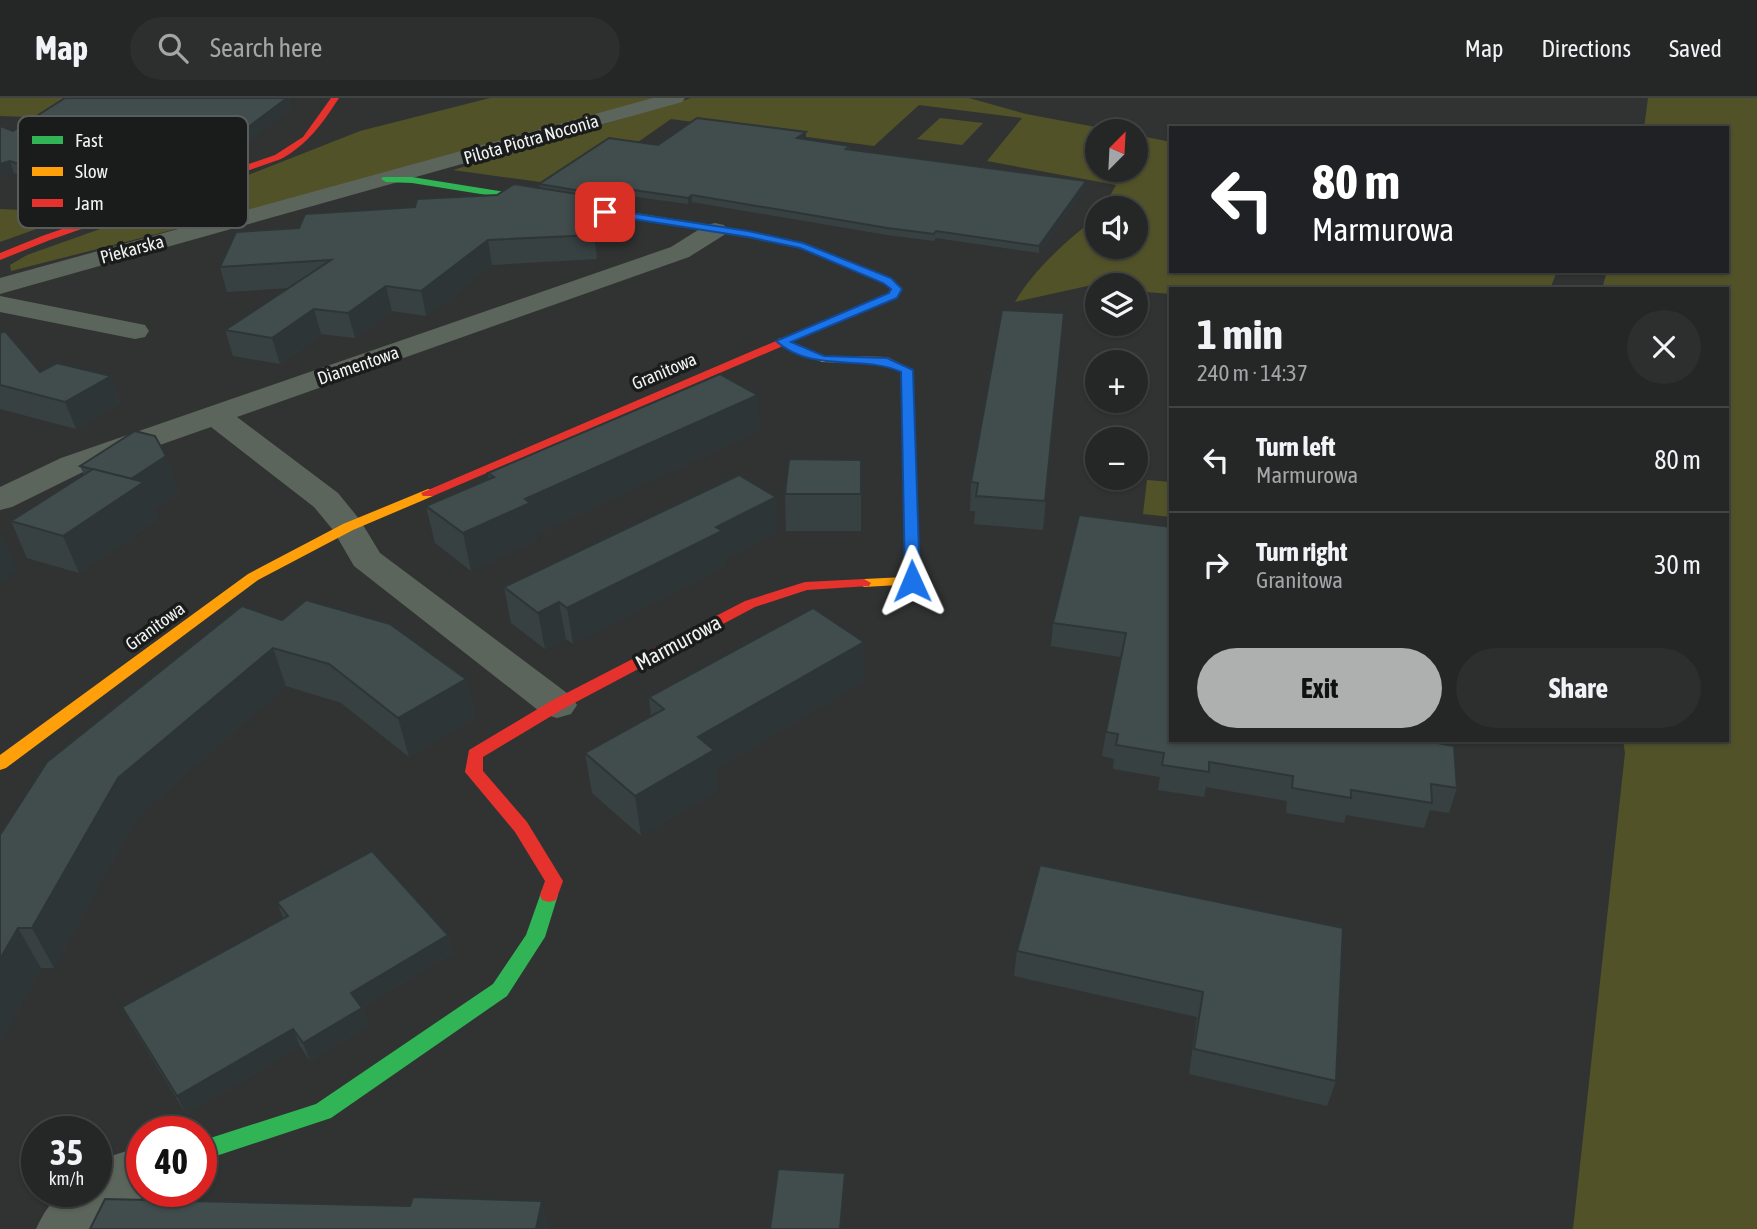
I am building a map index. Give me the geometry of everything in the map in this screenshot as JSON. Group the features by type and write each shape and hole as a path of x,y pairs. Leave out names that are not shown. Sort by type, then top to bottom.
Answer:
{"street":[{"path":"248,169 293,151 306,141 335,98"},
{"name":"Pilota Piotra Noconia","path":"386,179 675,98"},
{"name":"Granitowa","path":"0,764 253,577 348,527 893,295 897,289 887,281 803,246 748,234 412,180 386,179"},
{"name":"Piekarska","path":"248,217 386,179"},
{"path":"0,257 75,228"},
{"name":"Piekarska","path":"0,286 209,228"},
{"name":"Diamentowa","path":"0,500 72,465 680,252 715,230"},
{"path":"0,304 135,331"},
{"name":"Marmurowa","path":"557,705 750,604 805,586 912,581 907,370 887,361 822,359 782,341"},
{"path":"215,415 326,500 348,527 366,559 557,705 475,754 474,772 522,827 554,881 535,937 500,990 323,1111 217,1146"},
{"path":"65,1229 126,1177"}],"shaded area":[{"path":"0,98 91,98 60,116 0,116"},
{"path":"490,98 660,98 248,211 248,175 360,131"},
{"path":"691,98 969,98 1026,114 1085,125 1085,179 987,161 1022,118 919,105 874,146 671,119 638,142 547,183 453,170"},
{"path":"1648,98 1757,98 1757,1229 1573,1229 1625,753 1623,742 1729,742 1729,287 1603,287 1606,273 1729,273 1729,126 1644,126"},
{"path":"940,118 983,123 962,145 917,139"},
{"path":"1148,137 1169,142 1169,273 1556,273 1551,287 1169,287 1169,294 1148,292 1148,273 1085,273 1085,287 1015,302 1052,256 1085,227 1085,259 1148,259 1148,196 1110,196 1116,185 1100,182 1148,182"},
{"path":"0,209 18,210 18,228 39,228 0,242"},
{"path":"103,228 180,228 11,271 10,265 27,255"},
{"path":"1148,480 1169,482 1169,517 1143,514"}],"building":[{"path":"65,98 287,98 248,127 248,116 37,116"},
{"path":"697,118 806,132 797,138 850,146 846,149 1085,182 1039,246 936,231 934,234 887,228 692,195 688,198 599,185 599,194 539,184 609,138 658,145"},
{"path":"0,126 13,131 18,128 18,164 10,161 0,164"},
{"path":"514,184 596,197 594,235 488,240 421,291 386,286 348,313 314,309 272,338 225,330 331,260 220,267 236,232 299,228 305,214 415,207 417,199 497,195"},
{"path":"1002,310 1064,313 1045,501 976,496 978,483 971,482"},
{"path":"5,331 40,372 57,363 111,376 65,402 0,385 0,333"},
{"path":"720,374 758,395 525,499 530,503 463,533 426,506 494,477 488,473"},
{"path":"135,431 155,436 166,456 131,479 80,466"},
{"path":"789,459 861,460 861,494 785,494"},
{"path":"93,469 144,482 63,536 11,521"},
{"path":"739,475 776,497 716,527 722,531 567,608 559,602 538,613 504,587"},
{"path":"1079,515 1169,527 1169,742 1432,742 1454,746 1457,788 1431,784 1432,803 1351,790 1351,798 1292,788 1293,776 1209,762 1209,772 1162,765 1164,753 1116,745 1118,734 1106,732 1126,633 1053,623"},
{"path":"306,600 390,624 466,679 398,718 329,664 273,648 118,778 32,928 18,928 0,959 0,835 47,762 242,606 282,620"},
{"path":"813,608 864,642 698,737 714,750 635,796 585,753 664,709 649,697"},
{"path":"372,851 448,935 351,993 362,1008 303,1043 293,1029 177,1096 122,1007 288,916 277,902"},
{"path":"1040,865 1343,928 1336,1081 1194,1049 1203,992 1017,951"},
{"path":"778,1169 845,1173 840,1229 770,1229"},
{"path":"413,1197 542,1201 536,1229 90,1229 101,1207 112,1207 112,1199 126,1199 126,1207 217,1207 217,1202 410,1206"}],"traffic: fast":[{"path":"386,179 412,180 748,234 803,246 887,280 896,288"},
{"path":"217,1146 323,1111 500,990 535,937 549,895"}],"traffic: slow":[{"path":"782,341 822,359 887,361 907,370 912,581 864,583"},
{"path":"0,764 253,577 348,527 428,493"}],"traffic: jam":[{"path":"248,169 278,157 298,145 319,122 335,98"},
{"path":"0,257 75,228"},
{"path":"428,493 893,295 896,288"},
{"path":"549,895 554,881 521,827 474,772 475,754 557,705 750,604 805,586 864,583"}],"route":[{"path":"605,212 748,234 803,246 887,281 897,289 893,295 782,341 822,359 887,361 907,370 912,581"}]}
